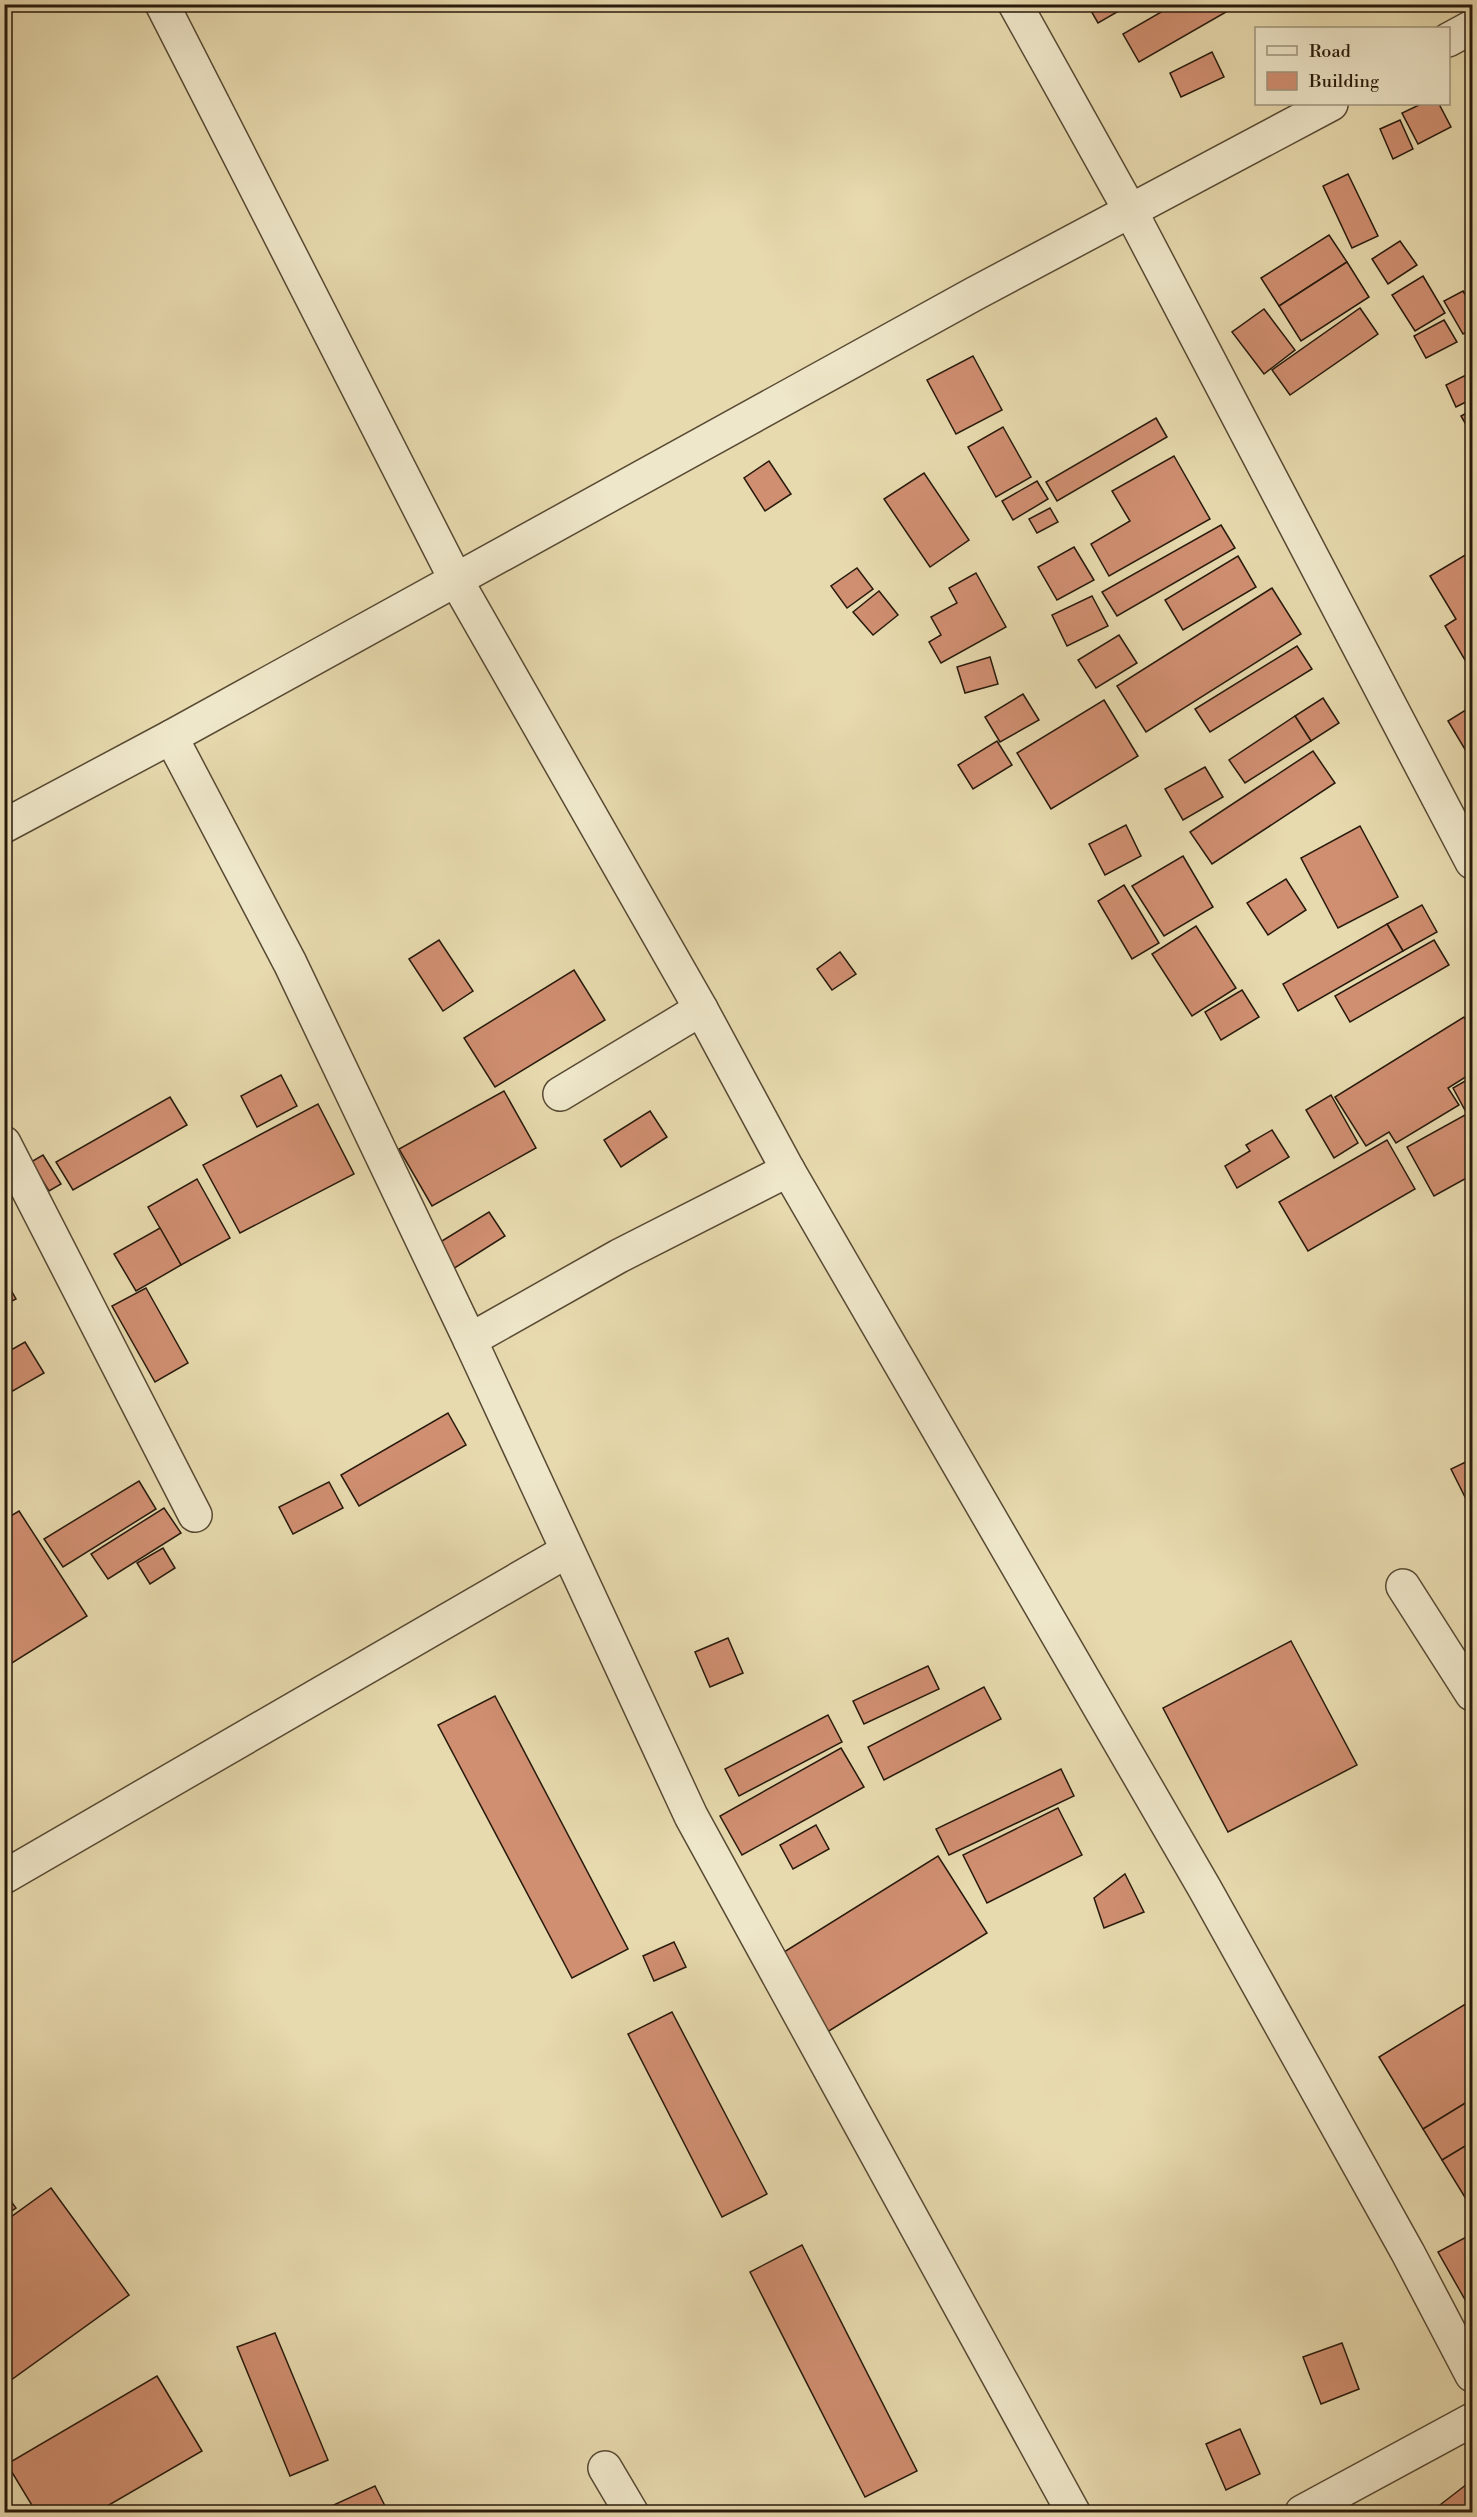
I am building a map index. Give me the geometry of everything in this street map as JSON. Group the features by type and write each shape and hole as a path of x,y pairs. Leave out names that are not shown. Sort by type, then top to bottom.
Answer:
{"street":[{"path":"162,4 456,580 701,1009 788,1170 1205,1889 1408,2253 1473,2376"},
{"path":"1015,4 1131,212 1473,862"},
{"path":"1450,39 1473,27"},
{"path":"4,826 171,737 974,294 1329,105"},
{"path":"171,737 290,963 470,1341 691,1816 1073,2512"},
{"path":"560,1094 701,1009"},
{"path":"4,1143 195,1515"},
{"path":"470,1341 619,1256 788,1170"},
{"path":"4,1877 567,1551"},
{"path":"1403,1586 1473,1694"},
{"path":"1302,2512 1473,2420"},
{"path":"605,2469 631,2512"}],"building":[{"path":"1087,4 1131,4 1098,23"},
{"path":"1175,4 1240,4 1139,62 1123,34"},
{"path":"1212,52 1224,77 1181,97 1170,73"},
{"path":"1419,105 1440,105 1451,127 1418,144 1402,113"},
{"path":"1400,120 1413,149 1393,159 1380,129"},
{"path":"1348,174 1378,236 1352,248 1323,186"},
{"path":"1329,235 1347,262 1279,306 1261,278"},
{"path":"1400,241 1417,265 1388,284 1372,259"},
{"path":"1347,262 1369,297 1301,341 1279,306"},
{"path":"1423,276 1445,313 1415,331 1392,295"},
{"path":"1463,291 1472,306 1472,328 1463,334 1444,301"},
{"path":"1360,308 1378,334 1290,395 1272,370"},
{"path":"1264,309 1295,350 1264,374 1232,332"},
{"path":"1444,320 1457,342 1426,358 1414,336"},
{"path":"973,356 1002,410 956,434 927,380"},
{"path":"1472,372 1472,399 1456,407 1446,385"},
{"path":"1472,410 1472,435 1461,416"},
{"path":"1156,418 1167,437 1057,501 1046,482"},
{"path":"1003,427 1031,477 996,497 968,447"},
{"path":"1174,456 1210,519 1109,576 1091,544 1130,521 1112,491"},
{"path":"769,461 791,494 765,511 744,478"},
{"path":"924,473 969,540 930,567 884,499"},
{"path":"1037,481 1048,499 1013,520 1002,501"},
{"path":"1050,508 1058,522 1037,533 1029,519"},
{"path":"1221,525 1235,548 1117,616 1102,592"},
{"path":"1074,547 1094,580 1057,600 1038,567"},
{"path":"1472,551 1472,672 1445,626 1456,619 1430,576"},
{"path":"1238,556 1256,587 1183,630 1165,600"},
{"path":"857,568 873,589 847,608 831,586"},
{"path":"976,573 1006,627 941,663 929,642 941,635 931,617 957,603 949,588"},
{"path":"1272,588 1301,634 1146,732 1117,686"},
{"path":"879,591 898,615 873,635 853,612"},
{"path":"1092,596 1108,626 1067,646 1052,615"},
{"path":"1119,635 1137,663 1096,688 1078,660"},
{"path":"1297,646 1312,669 1210,732 1195,709"},
{"path":"990,657 998,684 965,693 957,667"},
{"path":"1023,694 1039,720 1000,742 985,717"},
{"path":"1323,698 1339,723 1311,741 1295,716"},
{"path":"1104,700 1138,756 1051,809 1017,753"},
{"path":"1472,706 1472,761 1448,721"},
{"path":"1295,716 1311,741 1245,783 1229,760"},
{"path":"997,741 1012,765 973,789 958,765"},
{"path":"1313,751 1335,783 1212,864 1190,832"},
{"path":"1205,767 1223,797 1183,820 1165,789"},
{"path":"1126,825 1141,856 1105,875 1089,844"},
{"path":"1360,826 1398,897 1338,928 1301,858"},
{"path":"1183,856 1213,907 1164,936 1132,886"},
{"path":"1286,879 1306,910 1268,935 1247,903"},
{"path":"1124,885 1159,943 1132,959 1098,901"},
{"path":"1422,905 1437,932 1403,951 1387,924"},
{"path":"1387,924 1403,951 1298,1011 1283,984"},
{"path":"1196,926 1236,988 1192,1016 1152,954"},
{"path":"439,940 473,991 443,1011 409,959"},
{"path":"1434,940 1449,965 1350,1022 1335,996"},
{"path":"840,952 856,974 832,990 817,969"},
{"path":"574,970 605,1020 495,1087 464,1038"},
{"path":"1242,990 1259,1017 1221,1040 1205,1012"},
{"path":"1464,1017 1472,1032 1472,1073 1448,1088 1459,1105 1396,1143 1389,1132 1366,1146 1335,1097"},
{"path":"281,1075 297,1106 257,1127 241,1096"},
{"path":"1472,1077 1472,1175 1434,1196 1407,1147 1467,1114 1453,1088"},
{"path":"504,1091 536,1148 432,1206 399,1149"},
{"path":"1331,1095 1358,1143 1334,1158 1306,1110"},
{"path":"170,1097 187,1125 73,1190 56,1162"},
{"path":"318,1104 354,1174 240,1233 203,1165"},
{"path":"650,1111 667,1137 621,1167 604,1140"},
{"path":"1272,1130 1289,1157 1237,1188 1225,1166 1250,1151 1246,1145"},
{"path":"1387,1140 1415,1189 1308,1251 1279,1202"},
{"path":"43,1155 61,1184 49,1191 31,1162"},
{"path":"197,1179 230,1238 181,1265 148,1207"},
{"path":"489,1212 505,1236 453,1269 437,1244"},
{"path":"160,1228 181,1265 136,1291 114,1254"},
{"path":"4,1278 16,1299 4,1305"},
{"path":"146,1288 188,1363 155,1382 112,1306"},
{"path":"25,1342 44,1373 4,1396 4,1354"},
{"path":"448,1413 466,1445 359,1506 341,1475"},
{"path":"1472,1459 1472,1511 1451,1469"},
{"path":"139,1481 156,1509 63,1567 44,1539"},
{"path":"329,1482 343,1508 293,1534 279,1507"},
{"path":"164,1508 181,1533 108,1579 91,1554"},
{"path":"19,1511 87,1616 4,1668 4,1520"},
{"path":"163,1548 175,1568 150,1584 137,1563"},
{"path":"728,1638 743,1673 710,1687 695,1652"},
{"path":"1291,1641 1357,1765 1228,1832 1163,1708"},
{"path":"928,1666 939,1689 864,1724 853,1701"},
{"path":"984,1687 1001,1719 884,1780 868,1747"},
{"path":"495,1696 628,1949 572,1978 438,1725"},
{"path":"828,1715 842,1742 739,1796 725,1769"},
{"path":"841,1748 864,1787 742,1855 720,1816"},
{"path":"1061,1769 1074,1796 949,1855 936,1829"},
{"path":"1058,1808 1082,1855 987,1903 963,1855"},
{"path":"816,1825 829,1849 793,1869 780,1845"},
{"path":"938,1856 987,1933 824,2034 776,1957"},
{"path":"1125,1874 1144,1912 1104,1928 1094,1898"},
{"path":"674,1942 686,1967 654,1981 643,1956"},
{"path":"1472,2000 1472,2099 1423,2129 1379,2057"},
{"path":"672,2012 767,2194 722,2217 628,2034"},
{"path":"1472,2099 1472,2142 1442,2160 1423,2129"},
{"path":"1472,2142 1472,2206 1471,2207 1442,2160"},
{"path":"51,2188 129,2295 4,2385 4,2222"},
{"path":"4,2192 16,2208 4,2216"},
{"path":"1472,2234 1472,2312 1438,2252"},
{"path":"802,2245 917,2471 865,2497 750,2272"},
{"path":"275,2333 328,2460 290,2476 237,2347"},
{"path":"1342,2343 1359,2389 1321,2404 1303,2357"},
{"path":"157,2376 202,2451 97,2512 36,2512 7,2464"},
{"path":"1240,2429 1260,2474 1226,2490 1206,2444"},
{"path":"1467,2484 1472,2492 1472,2512 1431,2512"},
{"path":"375,2486 388,2512 329,2512 327,2508"},
{"path":"935,2506 939,2512 922,2512"}]}
